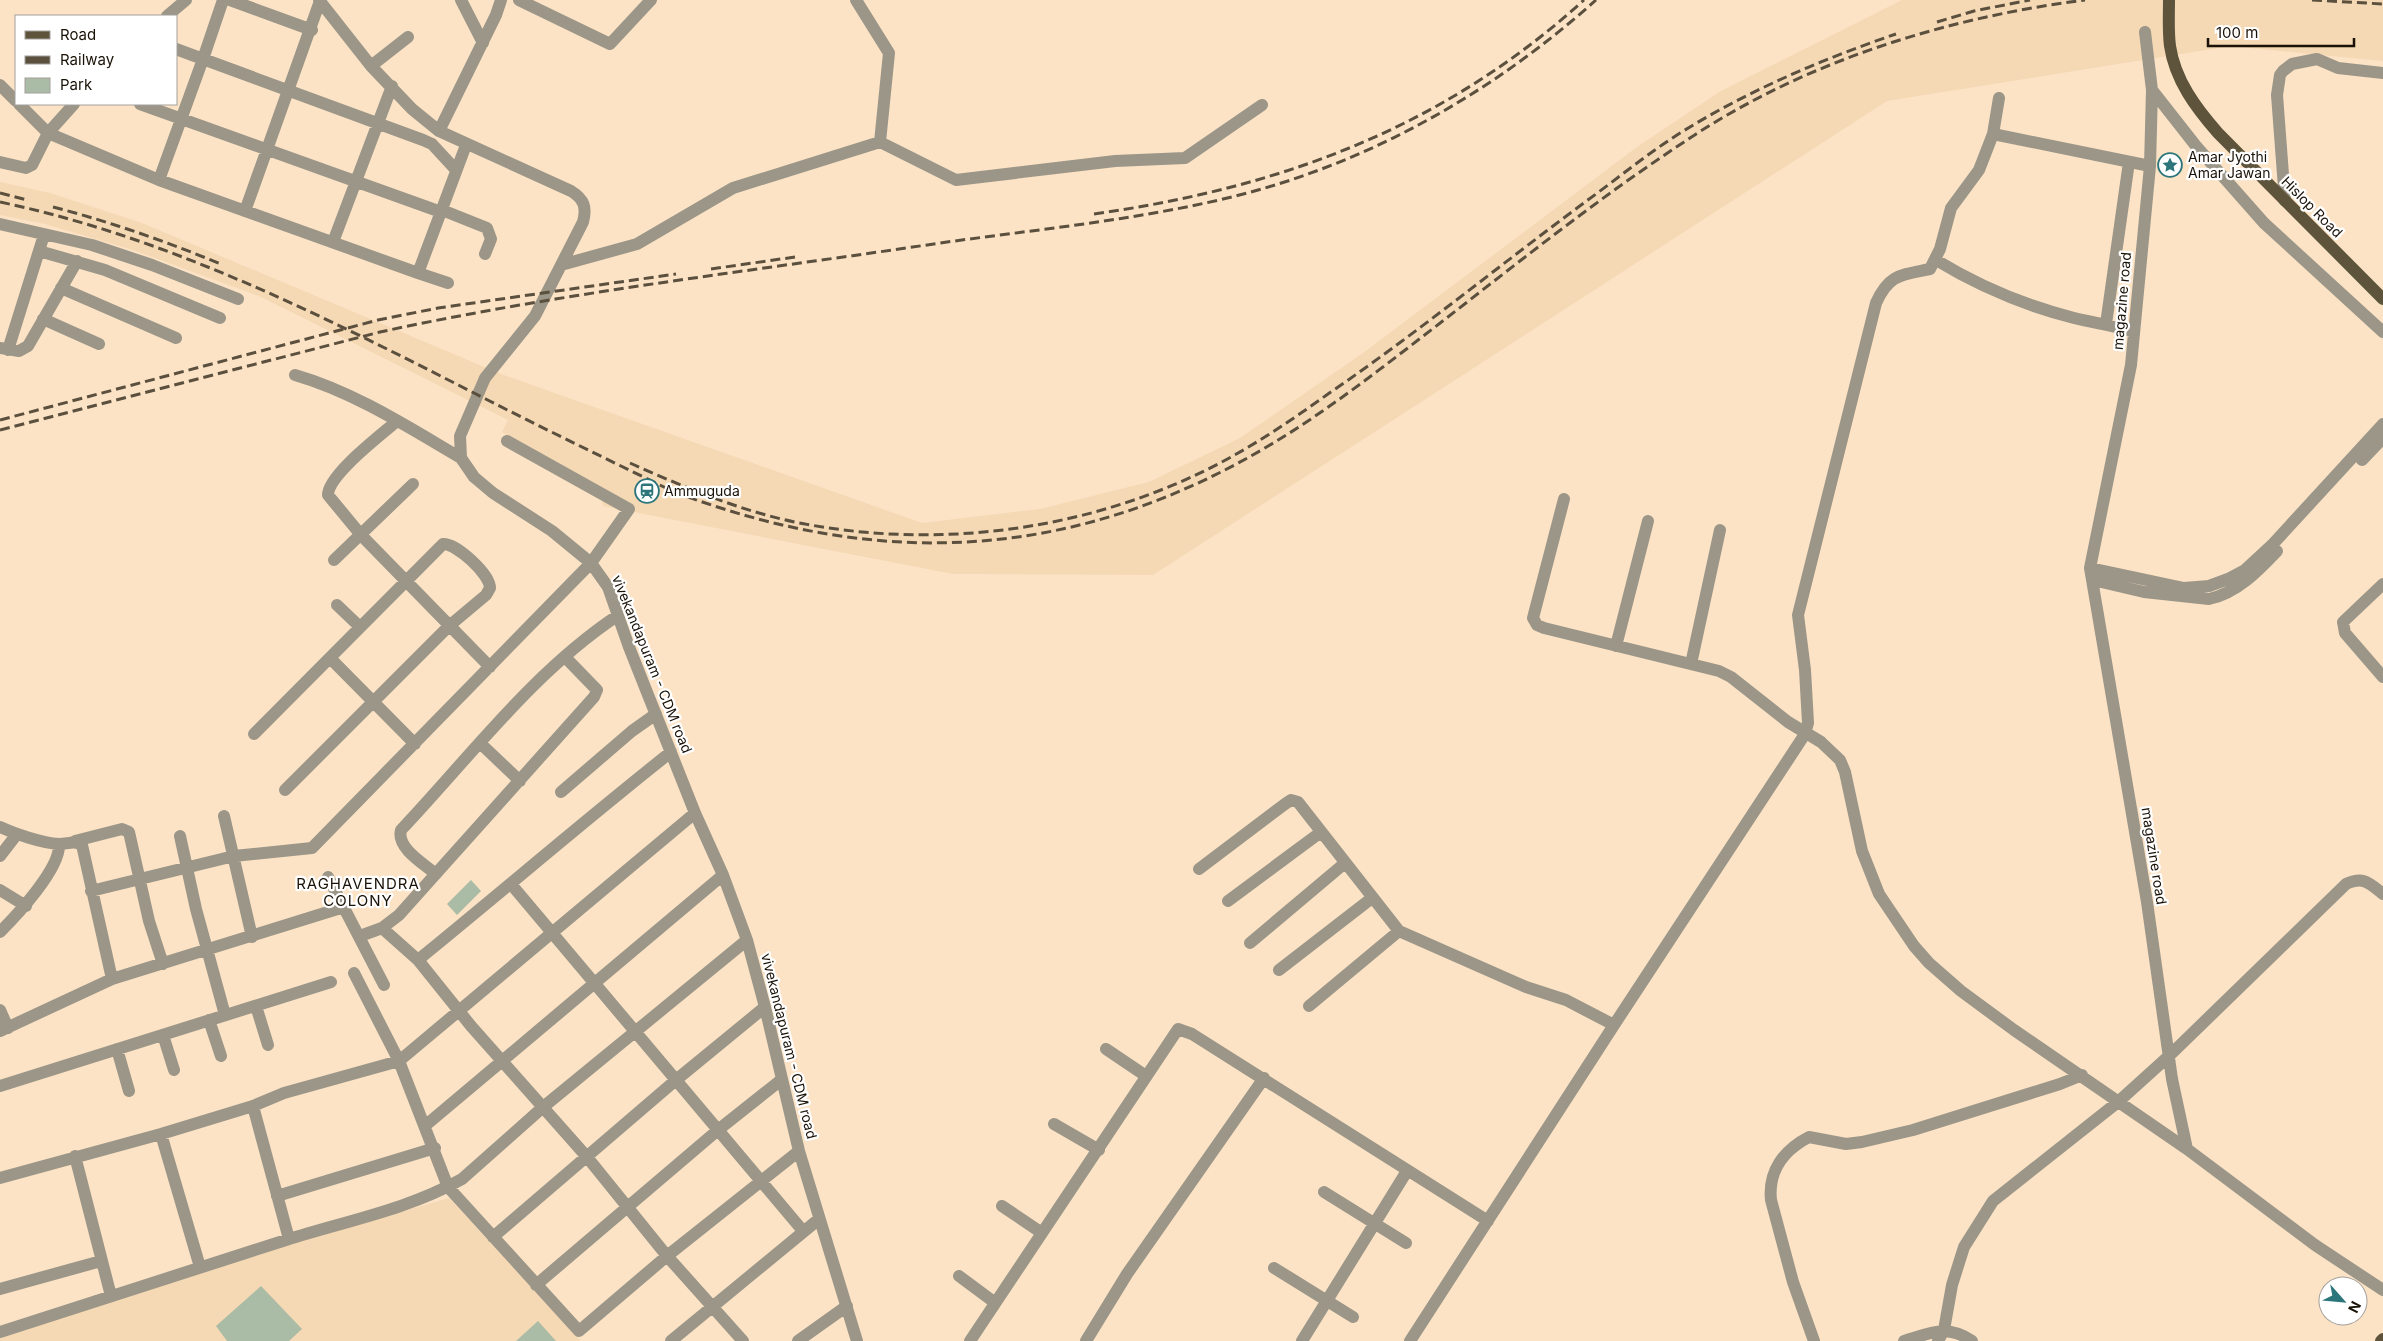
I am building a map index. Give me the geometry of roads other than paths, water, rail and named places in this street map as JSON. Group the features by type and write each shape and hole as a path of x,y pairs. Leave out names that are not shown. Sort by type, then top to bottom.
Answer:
{"main road":[{"name":"Hislop Road","path":"2169,0 2170,44 2181,80 2197,108 2218,133 2383,299"}],"street":[{"path":"168,15 186,0"},
{"path":"159,180 224,0"},
{"path":"230,0 312,30"},
{"path":"461,0 483,43"},
{"path":"440,131 496,15 500,0"},
{"path":"519,0 610,44 651,0"},
{"path":"856,0 889,53 880,142"},
{"path":"245,211 312,30 320,1"},
{"path":"320,1 371,66 392,86 412,110 440,131 466,145 581,197 585,213 583,222 544,301 526,329 485,378 460,436 460,458"},
{"name":"magazine road","path":"2145,32 2152,90 2150,166 2131,366 2091,574 2170,1055 2172,1079 2187,1149"},
{"path":"371,66 408,37"},
{"path":"178,50 432,144 456,170"},
{"path":"2285,201 2277,95 2280,75 2283,71 2292,64 2316,59 2338,68 2383,73"},
{"path":"0,85 15,101"},
{"path":"333,242 376,122 392,86"},
{"path":"2152,90 2196,146 2264,223 2383,332"},
{"path":"1410,1341 1805,734 1808,723 1805,670 1798,614 1876,302 1883,286 1890,280 1930,269 1936,260 1951,208 1979,170 1993,134 1999,98"},
{"path":"19,105 48,132 159,180 448,283"},
{"path":"0,162 29,167 35,161 48,132 73,105"},
{"path":"143,105 354,182 488,228 490,238 485,254"},
{"path":"561,265 637,244 733,188 880,142 956,180 1115,161 1185,158 1262,105"},
{"path":"1993,134 2150,166"},
{"path":"418,273 466,145"},
{"path":"2106,324 2130,162"},
{"path":"0,224 92,245 152,265 238,300"},
{"path":"43,238 4,349 19,351 28,346 77,262"},
{"path":"39,251 105,270 220,318"},
{"path":"1936,260 1955,272 2024,302 2075,318 2134,332"},
{"path":"61,288 176,338"},
{"path":"43,319 99,344"},
{"path":"295,375 319,382 396,421 460,458"},
{"path":"396,421 332,482 328,495 361,535 490,667"},
{"path":"2337,482 2383,424"},
{"path":"2091,574 2184,588 2209,586 2245,570 2298,523 2383,438"},
{"path":"91,891 234,856 312,848 591,563 629,509 507,441"},
{"name":"vivekandapuram - CDM road","path":"460,458 474,477 487,488 552,532 591,563 608,587 617,616 695,813 723,875 747,940 799,1151 856,1341"},
{"path":"334,560 413,484"},
{"path":"1564,499 1534,618 1537,625 1691,664 1731,677 1805,734 1821,742 1840,760 1849,783 1862,851 1879,894 1914,946 1961,991 2014,1030 2187,1149 2275,1217 2383,1290"},
{"path":"1616,646 1648,521"},
{"path":"1691,664 1720,530"},
{"path":"254,734 443,544 453,545 487,577 490,588 486,595 449,626 285,790"},
{"path":"2383,584 2343,622 2345,633 2383,678"},
{"path":"337,605 360,627"},
{"path":"436,874 404,845 400,835 401,830 480,743 565,656 592,632 617,616"},
{"path":"360,936 382,928 399,915 594,697 597,690 565,656"},
{"path":"330,658 415,744"},
{"path":"561,792 632,731 656,714"},
{"path":"480,743 520,781"},
{"path":"418,960 511,884 585,820 671,752"},
{"path":"1199,869 1291,800 1298,802 1399,931 1526,987 1566,1000 1614,1025"},
{"path":"0,1178 161,1134 253,1106 284,1093 399,1061 695,813"},
{"path":"224,816 252,937"},
{"path":"0,827 17,834 59,844 122,829 129,832 149,921 163,964"},
{"path":"1228,901 1321,832"},
{"path":"0,856 17,834"},
{"path":"180,836 225,1015"},
{"path":"75,841 82,845 112,978"},
{"path":"0,932 26,906 57,858 59,844"},
{"path":"1250,943 1345,863"},
{"path":"426,1125 723,875"},
{"path":"328,877 384,984"},
{"path":"1941,1335 1952,1285 1964,1247 1993,1201 2118,1102 2170,1055 2346,884 2357,880 2364,881 2383,894"},
{"path":"511,884 803,1231"},
{"path":"0,890 26,906"},
{"path":"1279,970 1372,898"},
{"path":"0,1010 4,1029 112,978 208,951 344,907"},
{"path":"382,928 418,960 501,1060 586,1157 667,1256 743,1341"},
{"path":"1309,1006 1399,931"},
{"path":"0,1332 289,1239 398,1208 462,1180 542,1108 747,940"},
{"path":"354,972 399,1061 435,1148 448,1187 579,1331 667,1256 799,1151"},
{"path":"0,1086 331,982"},
{"path":"256,1006 268,1045"},
{"path":"493,1237 676,1080 765,1007"},
{"path":"209,1020 221,1056"},
{"path":"970,1341 994,1302 1098,1150 1176,1030 1181,1028 1264,1078 1488,1221"},
{"path":"163,1035 174,1070"},
{"path":"118,1049 129,1091"},
{"path":"1106,1049 1146,1076"},
{"path":"1814,1341 1791,1274 1771,1200 1770,1192 1775,1171 1786,1153 1809,1137 1846,1144 1885,1137 2060,1084 2082,1075"},
{"path":"1086,1341 1127,1274 1264,1078"},
{"path":"536,1285 718,1130 781,1080"},
{"path":"253,1106 289,1239"},
{"path":"1054,1124 1098,1150"},
{"path":"161,1134 200,1267"},
{"path":"277,1196 435,1148"},
{"path":"76,1156 111,1296"},
{"path":"1302,1341 1407,1171"},
{"path":"1324,1192 1406,1242"},
{"path":"1002,1206 1042,1233"},
{"path":"671,1341 819,1219"},
{"path":"0,1289 101,1261"},
{"path":"1274,1268 1353,1318"},
{"path":"959,1276 994,1302"},
{"path":"798,1341 847,1306"},
{"path":"1904,1341 1957,1332 1972,1341"}],"railway":[{"path":"1094,214 1163,203 1229,188 1294,169 1356,145 1416,117 1474,84 1530,45 1584,0"},
{"path":"0,430 380,332 450,318 659,283 1150,214 1219,200 1271,186 1322,169 1372,148 1420,124 1467,97 1512,67 1555,35 1596,0"},
{"path":"1937,22 1974,11 2030,0"},
{"path":"0,202 62,217 123,236 183,257 242,281 358,335 672,491 751,517 828,534 905,542 980,541 1054,531 1128,511 1202,481 1275,442 1356,387 1556,233 1649,165 1727,115 1774,90 1874,48 1926,32 2032,8 2085,0"},
{"path":"2312,0 2383,4"},
{"path":"630,463 694,490 760,513 805,524 858,532 911,535 965,534 1018,528 1070,518 1122,504 1172,486 1220,463 1288,422 1396,345 1656,149 1703,119 1756,91 1811,66 1896,34"},
{"path":"0,193 27,200"},
{"path":"53,207 139,233 223,265"},
{"path":"711,269 795,257"},
{"path":"0,420 378,320 438,308 676,274"}],"place":[{"name":"Amar Jyothi Amar Jawan","path":"2170,165"},
{"name":"Ammuguda","path":"647,491"}],"district":[{"name":"RAGHAVENDRA COLONY","path":"358,892"}]}
